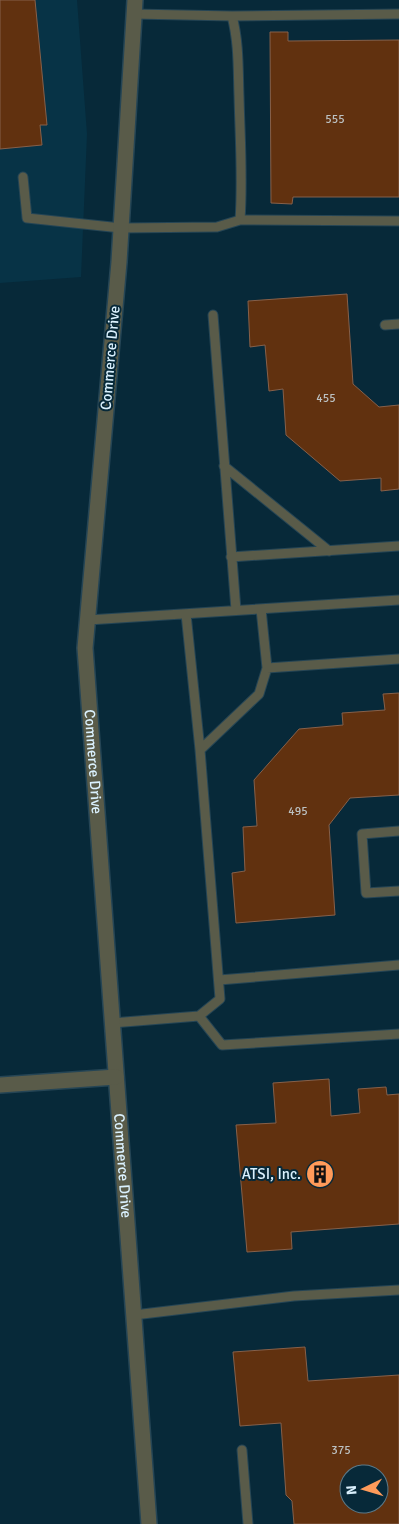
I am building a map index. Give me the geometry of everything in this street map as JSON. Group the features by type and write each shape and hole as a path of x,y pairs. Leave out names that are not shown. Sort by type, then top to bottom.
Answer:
{"street":[{"name":"Commerce Drive","path":"134,7 121,228 85,648 149,1524"},
{"path":"0,1085 116,1077"}],"lane":[{"path":"134,7 232,16 399,14"},
{"path":"232,16 236,29 238,59 242,188 240,220"},
{"path":"23,177 27,218 121,228 217,226 240,220 399,221"},
{"path":"213,315 236,610"},
{"path":"385,325 399,324"},
{"path":"224,466 329,550"},
{"path":"231,557 399,546"},
{"path":"88,620 399,600"},
{"path":"200,750 259,694 267,668 261,608"},
{"path":"112,1023 199,1016 220,999 200,750 186,614"},
{"path":"267,668 399,660"},
{"path":"399,831 362,834 366,893 399,890"},
{"path":"219,980 399,965"},
{"path":"199,1016 222,1045 399,1034"},
{"path":"134,1315 294,1296 399,1290"},
{"path":"242,1450 248,1524"}],"shaded area":[{"path":"0,0 77,0 87,134 81,277 0,283"}],"building":[{"path":"0,0 35,0 47,125 40,125 42,145 0,149"},
{"path":"270,32 288,32 288,41 399,40 399,197 293,197 292,204 271,203"},
{"path":"347,294 353,384 379,407 399,405 399,489 381,491 381,478 340,481 286,435 283,389 269,391 265,345 250,347 248,301"},
{"path":"399,693 399,795 350,798 329,825 335,915 236,923 232,873 245,871 243,827 257,826 254,780 299,729 343,725 342,713 385,710 383,694"},
{"name":"ATSI, Inc.","path":"329,1079 331,1116 360,1113 358,1089 386,1087 387,1095 399,1094 399,1224 291,1232 292,1249 247,1252 236,1125 276,1123 273,1083"},
{"path":"305,1347 308,1381 399,1375 399,1524 294,1524 292,1501 286,1495 281,1423 240,1426 233,1352"}],"place":[{"name":"ATSI, Inc.","path":"320,1174"}]}
